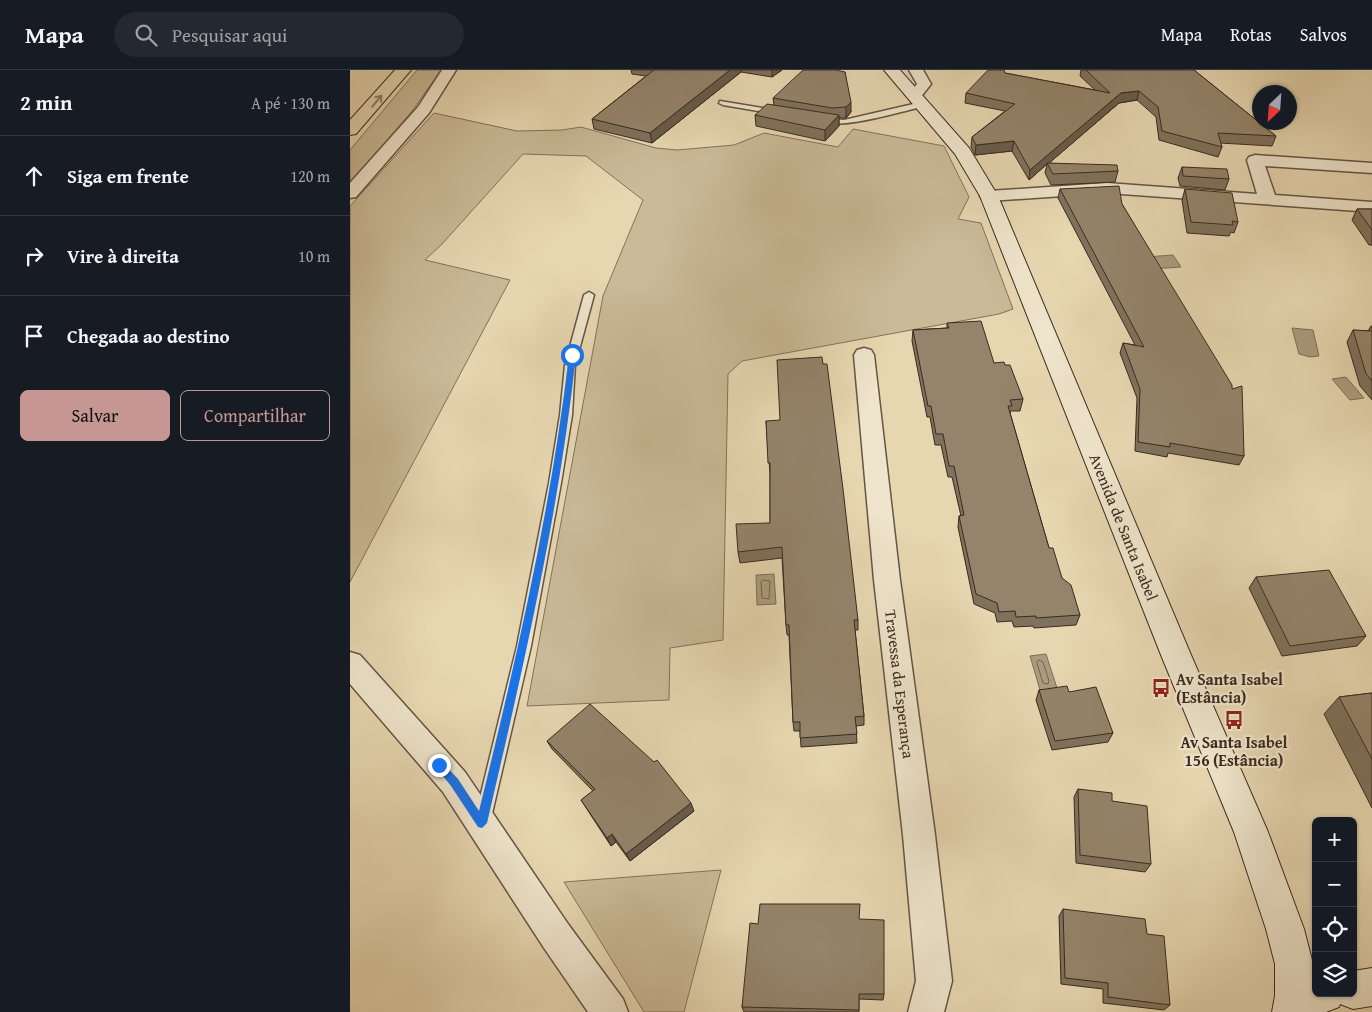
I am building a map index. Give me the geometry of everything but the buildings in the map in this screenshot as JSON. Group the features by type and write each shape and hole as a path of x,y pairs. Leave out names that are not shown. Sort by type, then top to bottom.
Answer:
{"main road":[{"path":"350,130 403,70"}],"street":[{"path":"350,193 424,110 449,70"},
{"name":"Avenida de Santa Isabel","path":"892,70 918,90 963,152 989,196 1250,832 1289,947 1304,1001"},
{"path":"1268,200 1254,160 1372,168"},
{"path":"989,196 1107,188 1372,208"},
{"name":"Travessa da Esperança","path":"864,355 887,580 919,835 934,981 926,1012"},
{"path":"350,664 454,782 556,936 610,1012"},
{"path":"1357,989 1372,987"}],"lane":[{"path":"814,119 844,122 918,90"},
{"path":"723,104 787,114"},
{"path":"482,823 524,646 566,415 570,365 589,295"}],"shaded area":[{"path":"417,70 441,70 412,111 350,184 350,150"},
{"path":"434,113 517,131 562,130 581,127 656,148 677,150 734,145 764,133 838,147 853,129 944,146 969,197 958,219 981,223 1013,309 999,314 742,361 728,374 723,640 670,648 669,700 527,706 603,296 643,200 586,156 523,154 442,244 425,260 510,280 350,582 350,206"},
{"path":"721,870 684,1012 644,1012 564,882"}],"water":[{"path":"1173,255 1181,267 1138,270 1131,258"},
{"path":"1292,328 1313,330 1319,356 1310,357 1299,354"},
{"path":"1346,377 1364,398 1350,400 1332,379"},
{"path":"774,574 776,604 757,605 756,575"},
{"path":"1046,654 1057,688 1040,690 1030,656"}],"place":[{"name":"Av Santa Isabel (Estância)","path":"1161,688"},
{"name":"Av Santa Isabel 156 (Estância)","path":"1234,720"}],"route":[{"path":"439,765 454,782 482,823 524,646 555,483 566,415 572,355"}]}
